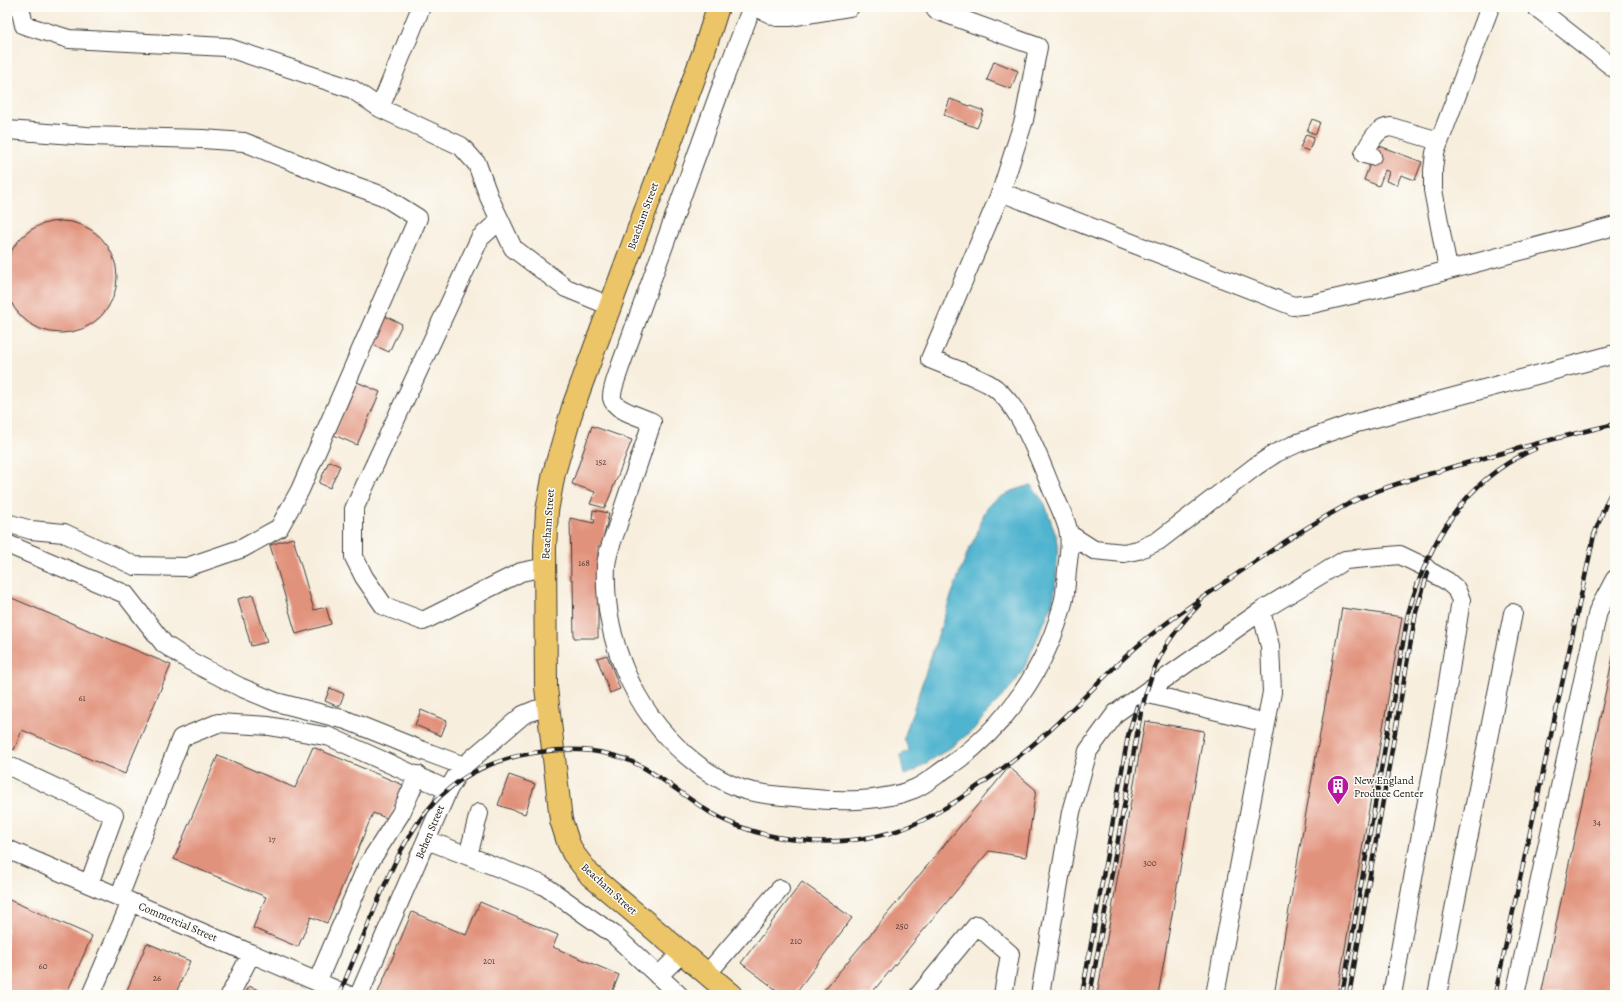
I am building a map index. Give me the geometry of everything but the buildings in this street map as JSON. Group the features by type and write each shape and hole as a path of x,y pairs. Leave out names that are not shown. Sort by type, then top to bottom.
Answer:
{"main road":[{"name":"Beacham Street","path":"718,7 703,54 571,414 554,473 547,511 545,668 548,708 561,820 573,853 590,875 732,995"}],"street":[{"path":"20,7 24,25 69,39 226,47 352,89 380,108 461,146 477,164 489,197 513,248 566,288 610,306"},
{"path":"380,108 421,7"},
{"path":"752,7 726,74 620,366 614,388 612,398 618,408 652,422 606,561 606,595 611,629 616,647 636,694 649,716 682,752 718,779 744,790 822,800 868,800 915,789 964,756 983,740 1008,713 1022,693 1045,652 1064,597 1069,534 1035,450 1021,421 1002,394 989,384 930,359 1001,192 1024,120 1038,47 936,10 935,7"},
{"path":"756,7 777,17 791,17 850,7"},
{"path":"1448,269 1433,190 1435,153 1490,7"},
{"path":"1536,7 1615,69"},
{"path":"1372,156 1364,154 1376,133 1384,128 1391,127 1439,141"},
{"path":"7,130 87,136 203,139 244,142 383,196 418,218 300,490 279,528 242,548 187,568 135,566 64,533 31,530 7,523"},
{"path":"1001,192 1293,306 1320,302 1615,226"},
{"path":"500,220 480,238 354,509 354,557 364,577 384,606 423,621 521,572 546,567"},
{"path":"1069,534 1094,550 1124,553 1138,550 1158,541 1266,459 1298,443 1349,425 1615,354"},
{"path":"7,544 125,594 164,644 240,687 276,702 346,720 464,766"},
{"path":"1040,995 1071,812 1088,751 1116,713 1261,611 1345,560 1400,555 1425,567 1429,571 1447,581 1456,590 1461,600 1445,701 1392,995"},
{"path":"1515,995 1598,610 1615,579"},
{"path":"1215,995 1272,692 1270,646 1261,611"},
{"path":"1437,995 1513,613"},
{"path":"1145,694 1266,723"},
{"name":"Behen Street","path":"359,995 456,774 523,715 535,710 548,708"},
{"path":"91,995 181,738 218,723 270,726 336,739 418,775 448,790"},
{"path":"7,765 114,815 89,884"},
{"path":"332,990 367,866 401,813 418,775"},
{"path":"468,856 479,813"},
{"path":"427,840 543,885 613,934 679,995"},
{"name":"Commercial Street","path":"7,849 332,990"},
{"path":"707,974 780,889"},
{"path":"919,995 977,925 1010,954 1003,995"},
{"path":"658,976 682,952"},
{"path":"230,995 252,954"}],"water":[{"path":"1031,485 1045,504 1056,536 1058,551 1055,591 1052,605 1024,668 1016,681 1003,696 973,730 950,748 912,772 904,775 900,755 909,751 904,738 950,599 968,551 977,534 980,522 988,506 997,499 1012,491"}],"railway":[{"path":"339,995 388,878 401,850 416,825 434,803 454,785 478,770 506,759 540,752 581,750 608,754 634,763 654,774 711,813 731,823 776,837 799,840 847,840 871,837 903,829 941,810 999,771 1049,731 1148,637 1181,612 1249,566 1328,516 1360,498 1382,489 1511,450 1615,424"},
{"path":"1342,995 1408,614 1416,588 1426,562 1438,539 1452,516 1469,496 1488,477 1510,462 1535,449"},
{"path":"1495,995 1594,535 1607,501 1615,486"},
{"path":"1349,995 1416,612 1428,573"},
{"path":"1090,995 1145,696 1161,654 1187,617 1199,605"},
{"path":"1082,995 1128,736 1137,706"}],"place":[{"name":"New England Produce Center","path":"1338,806"}]}
